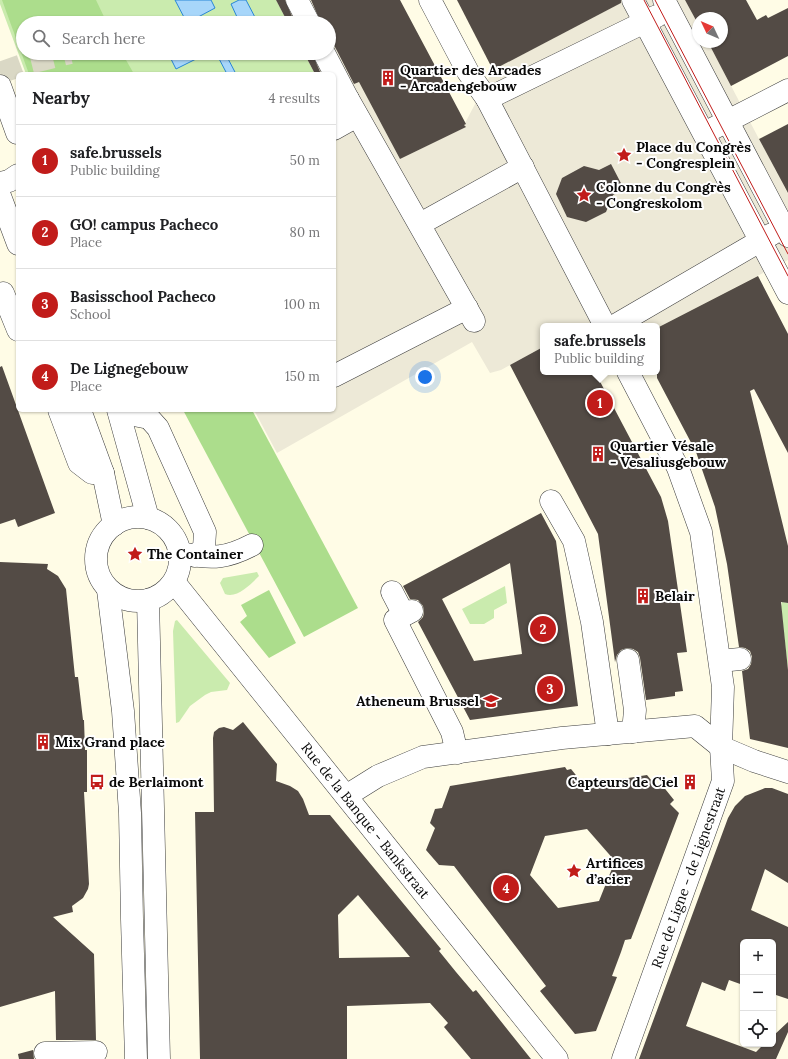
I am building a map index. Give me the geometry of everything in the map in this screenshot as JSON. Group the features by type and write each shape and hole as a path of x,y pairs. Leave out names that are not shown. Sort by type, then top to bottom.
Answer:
{"street":[{"path":"296,0 304,16"},
{"path":"430,0 468,72 487,99 603,323"},
{"path":"633,0 788,293"},
{"path":"487,99 645,22 666,5 786,232 760,241 619,323"},
{"path":"327,60 332,72"},
{"path":"336,82 347,108 420,224 471,315 336,375"},
{"path":"0,86 12,131"},
{"path":"704,133 788,90"},
{"path":"336,126 347,108"},
{"path":"420,224 523,167"},
{"path":"0,182 9,181 16,176"},
{"path":"0,196 16,239"},
{"path":"3,293 16,325"},
{"name":"Rue de Ligne - de Lignestraat","path":"623,1059 723,781 721,747 723,687 730,660 701,532 678,468 630,375"},
{"path":"60,412 79,463 92,473 103,473"},
{"path":"81,412 103,473 114,524"},
{"path":"118,412 148,518"},
{"path":"108,590 127,600 137,602 148,600 163,594 174,582 179,568 187,554 204,548 205,532 158,428 149,418 122,412"},
{"path":"551,501 574,541 592,622 608,734"},
{"path":"136,1059 130,813 122,711 108,590 98,574 95,556 98,544 104,533 114,524 130,518 148,518 160,523 169,531 187,554 216,557 233,555 252,545"},
{"name":"Rue de la Banque - Bankstraat","path":"174,582 557,1059"},
{"path":"392,592 408,613 395,620 452,732 457,753"},
{"path":"148,600 159,1059"},
{"path":"628,660 635,710 633,732"},
{"path":"346,796 378,776 423,757 562,738 695,726 721,747 754,762 788,772"},
{"path":"45,1053 96,1052"}],"green space":[{"path":"0,0 276,0 284,16 16,16 16,47 0,4"},
{"path":"2,0 96,0 104,16 16,16 16,38"},
{"path":"21,60 308,60 314,72 25,72"},
{"path":"24,60 126,60 133,72 28,72"},
{"path":"184,412 253,412 358,608 304,637"},
{"path":"257,572 259,576 244,590 230,595 225,594 220,583 223,578"},
{"path":"505,586 507,603 494,610 494,618 484,624 470,624 462,609"},
{"path":"269,590 296,643 269,658 240,622 247,616 241,605"},
{"path":"782,602 788,603 788,670 781,607"},
{"path":"177,620 230,683 227,690 211,692 190,706 179,722 176,723 173,631 175,621"}],"shaded area":[{"path":"626,0 685,0 692,13 692,48 711,48 788,194 788,260 660,326 660,323 540,323 540,349 501,370 490,373 472,342 277,453 255,412 336,412 336,72 314,72 308,60 336,60 336,37 400,159 465,127 464,125 493,70"}],"water":[{"path":"175,0 211,0 215,8 200,16 183,16"},
{"path":"239,0 246,0 254,16 237,16 231,4"},
{"path":"172,60 194,60 176,69"},
{"path":"220,60 229,60 235,72 226,72"}],"building":[{"path":"276,0 285,0 292,16 284,16"},
{"name":"Quartier des Arcades - Arcadengebouw","path":"311,0 400,0 466,124 464,125 466,127 400,159 359,82 354,84 336,49 336,16 318,16"},
{"path":"457,0 621,0 621,3 493,70"},
{"path":"685,0 746,0 757,20 766,15 768,18 788,8 788,56 731,86 711,48 728,48 728,12 692,13"},
{"path":"308,60 315,60 320,72 314,72"},
{"path":"788,124 788,193 759,139"},
{"path":"611,164 624,189 613,195 606,212 586,222 567,217 556,194 562,178 584,166 599,170"},
{"path":"758,276 788,334 788,453 754,389 750,391 788,546 788,603 781,602 788,670 788,748 750,739 742,671 748,669 751,664 752,657 750,651 739,647 727,564 715,507 696,452 657,378 657,375 660,375 660,326"},
{"path":"540,349 540,375 597,375 661,497 668,521 687,652 677,653 683,691 675,692 675,696 646,700 640,658 638,652 633,649 627,648 621,650 617,655 615,662 598,534 510,365"},
{"path":"2,366 16,405 16,412 19,412 55,513 18,527 15,519 0,524 0,367"},
{"path":"541,513 556,541 578,706 470,720 418,622 423,617 423,606 418,600 410,599 403,586","holes":["510,563 522,654 474,661 442,599"]},
{"name":"Mix Grand place","path":"0,562 48,564 47,569 58,576 66,589 75,677 78,677 84,720 85,750 87,750 87,792 84,792 89,884 83,898 72,906 73,912 53,917 94,954 96,1040 56,1040 55,991 0,1007"},
{"path":"243,722 277,764 276,781 290,786 298,791 303,799 309,815 330,815 441,949 439,951 456,972 473,992 476,990 531,1059 471,1059 444,1027 448,1023 430,1003 347,1006 347,1059 200,1059 195,812 214,812 214,732 219,728 224,727 233,730","holes":["358,895 410,957 339,958 338,915"]},
{"path":"565,767 567,770 571,769 584,785 647,775 656,786 662,785 674,800 670,804 679,813 631,939 625,940 612,976 617,977 596,1031 575,1034 540,991 546,986 454,866 439,865 426,850 435,828 430,823 435,809 442,808 450,786","holes":["587,829 615,861 599,901 558,908 530,875 545,836"]},
{"path":"765,788 772,788 788,794 788,883 765,869 751,910 788,927 788,999 776,995 776,939 740,939 740,984 729,980 725,991 702,982 686,1026 756,1052 761,1047 776,1047 776,1033 788,1022 788,1032 776,1059 639,1059 728,818 735,806 745,796"},
{"path":"33,1050 34,1059 19,1059 18,1054"}],"tunnel":[{"path":"0,73 42,60"}],"tram line":[{"path":"644,0 788,276"},
{"path":"655,0 788,254"}],"place":[{"name":"Quartier des Arcades - Arcadengebouw","path":"388,78"},
{"name":"Place du Congrès - Congresplein","path":"624,155"},
{"name":"Colonne du Congrès - Congreskolom","path":"584,195"},
{"name":"safe.brussels","path":"600,403"},
{"name":"Quartier Vésale - Vesaliusgebouw","path":"598,454"},
{"name":"The Container","path":"135,554"},
{"name":"Belair","path":"643,596"},
{"name":"GO! campus Pacheco","path":"543,629"},
{"name":"Basisschool Pacheco","path":"550,689"},
{"name":"Atheneum Brussel","path":"491,701"},
{"name":"Mix Grand place","path":"43,742"},
{"name":"de Berlaimont","path":"97,782"},
{"name":"Capteurs de Ciel","path":"690,782"},
{"name":"Artifices d’acier","path":"574,871"},
{"name":"De Lignegebouw","path":"506,888"}]}
